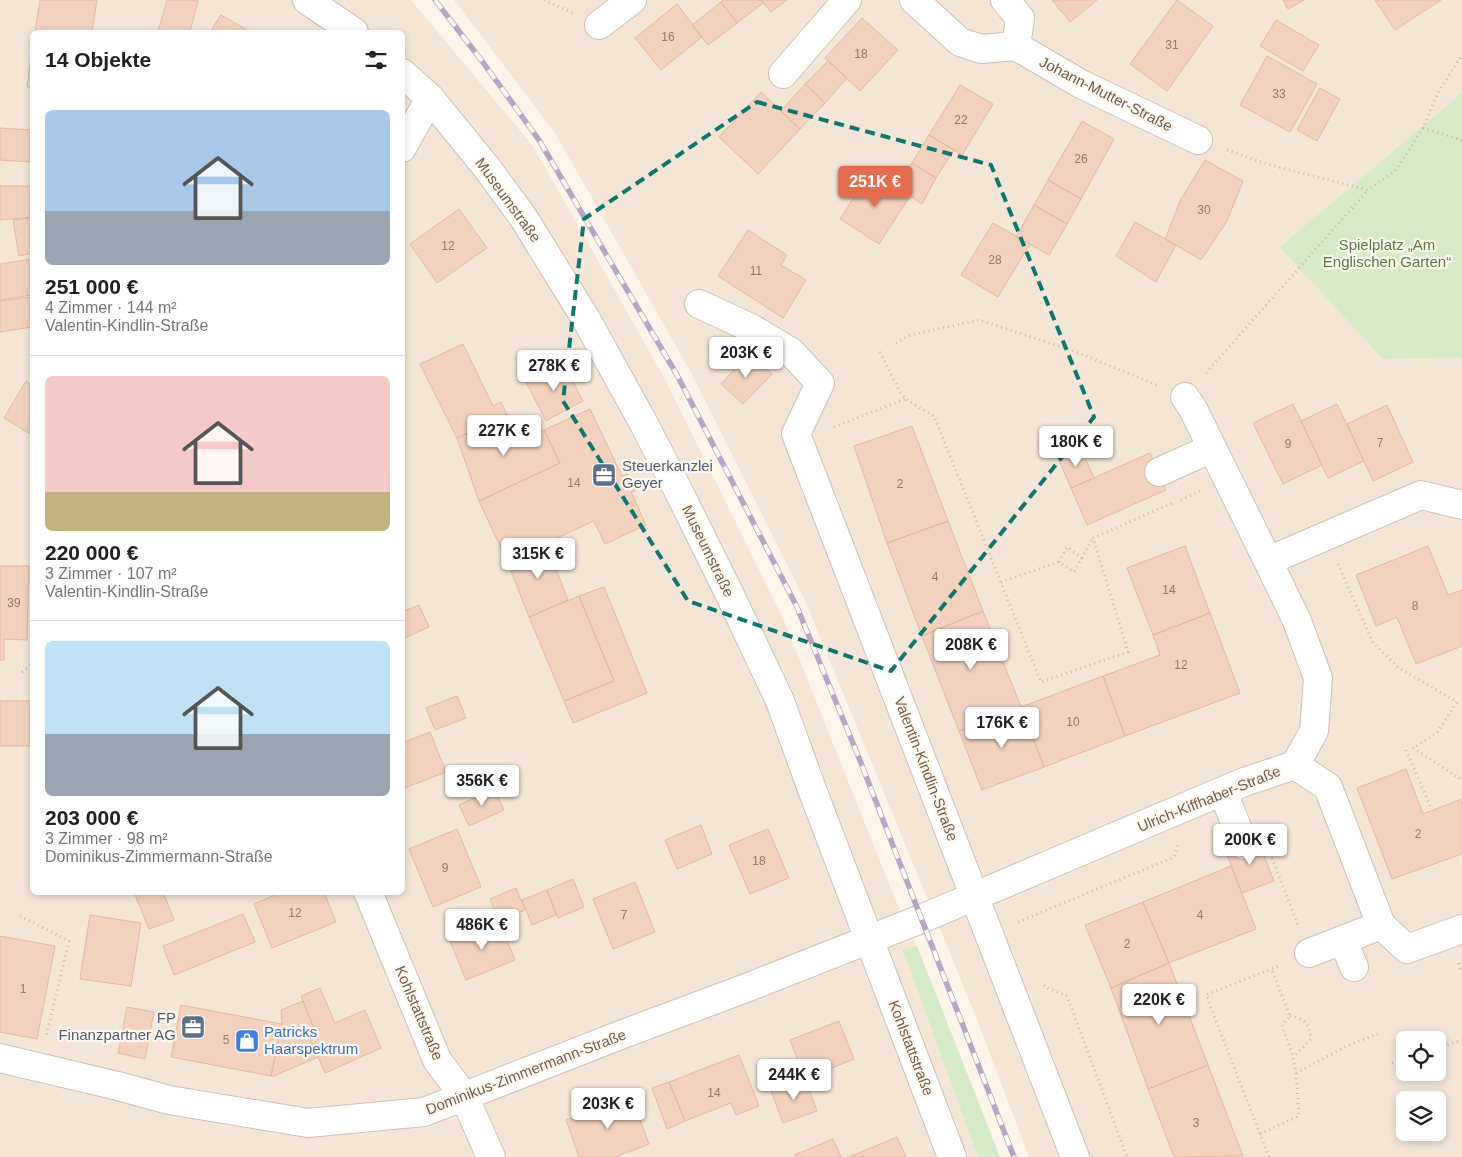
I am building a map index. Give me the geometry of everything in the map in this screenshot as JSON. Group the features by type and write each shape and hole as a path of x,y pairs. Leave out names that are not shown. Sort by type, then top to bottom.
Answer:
{"street":[{"path":"307,0 351,30"},
{"path":"599,25 632,0"},
{"path":"783,74 847,0"},
{"path":"914,0 960,42 981,49 1016,46 1020,18 1005,0"},
{"name":"Johann-Mutter-Straße","path":"1016,46 1081,84 1198,140"},
{"name":"Museumstraße","path":"405,76 430,98 487,168 523,217 586,319 644,424 717,569 780,701 869,939"},
{"path":"405,143 430,98"},
{"path":"700,304 751,328 791,352 820,383 796,434 799,440"},
{"path":"1185,396 1194,409 1297,621 1318,678 1314,731 1295,765"},
{"name":"Valentin-Kindlin-Straße","path":"799,440 1075,1157"},
{"path":"1159,472 1212,448"},
{"path":"1268,561 1421,495 1462,505"},
{"name":"Ulrich-Kiffhaber-Straße","path":"975,896 1244,782 1295,765 1328,786 1381,924 1407,949 1462,929"},
{"path":"1223,792 1244,845"},
{"name":"Kohlstattstraße","path":"369,895 437,1060 464,1096 491,1157"},
{"name":"Dominikus-Zimmermann-Straße","path":"0,1058 169,1100 308,1123 424,1112 746,988 975,896"},
{"path":"1309,953 1381,924"},
{"name":"Kohlstattstraße","path":"869,939 952,1157"},
{"path":"1344,940 1354,967"}],"path":[{"path":"896,343 910,336 979,320 1071,350 1185,396 1368,190 1396,170 1423,128 1438,92 1462,55"},
{"path":"1423,128 1462,140"},
{"path":"1198,140 1267,164 1368,190"},
{"path":"880,352 898,390 905,399 934,416 1040,682 1128,652 1093,538"},
{"path":"799,440 905,399"},
{"path":"1059,562 1074,572 1083,559 1093,538 1227,478"},
{"path":"1326,536 1373,643 1400,668 1457,702 1437,733 1413,748 1462,780"},
{"path":"1001,582 1059,562 1067,548 1083,559"},
{"path":"22,672 30,666"},
{"path":"1406,750 1430,808"},
{"path":"990,934 1174,857 1180,841"},
{"path":"1269,1157 1206,994 1309,953 1270,851"},
{"path":"1005,884 1019,922"},
{"path":"20,916 70,941 39,1067"},
{"path":"1271,968 1290,1016"},
{"path":"1041,977 1045,986 1067,996 1127,1157"},
{"path":"1260,1134 1299,1116 1293,1056 1282,1025 1290,1016"},
{"path":"1290,1016 1301,1018 1309,1028 1311,1039 1293,1056"},
{"path":"1296,1073 1349,1045 1380,1033"},
{"path":"1446,1045 1462,1040"},
{"path":"1392,1063 1396,1061"}],"highlighted area":[{"path":"757,102 991,165 1094,417 891,671 688,601 563,401 584,219"}],"shaded area":[{"path":"0,0 411,0 533,146 665,379 783,618 903,917 420,1100 302,1110 170,1087 0,1045"},
{"path":"454,0 1462,0 1462,1157 1029,1157 974,1012 806,603 689,369 555,133"},
{"path":"914,939 1000,1157 0,1157 0,1072 166,1112 305,1136 469,1105"}],"green space":[{"name":"Spielplatz „Am Englischen Garten“","path":"1462,93 1462,357 1383,359 1280,247"},
{"path":"917,946 1000,1157 978,1157 903,950"}],"building":[{"path":"40,0 97,0 92,30 35,30"},
{"path":"167,0 198,1 191,30 159,30"},
{"path":"723,0 761,0 763,3 737,23 721,2"},
{"path":"761,0 787,0 771,12"},
{"path":"1052,0 1097,0 1070,22"},
{"path":"1177,0 1213,26 1167,91 1130,64"},
{"path":"1283,0 1304,0 1288,9"},
{"path":"1375,0 1441,0 1395,30"},
{"path":"721,2 737,23 708,45 692,25"},
{"path":"677,4 702,37 661,70 635,38"},
{"path":"221,15 247,30 211,30"},
{"path":"862,18 898,50 860,91 825,58"},
{"path":"1276,20 1319,45 1303,71 1260,46"},
{"path":"1267,56 1317,84 1290,132 1240,105"},
{"path":"828,61 847,78 825,103 805,84"},
{"path":"30,65 30,88 27,87"},
{"path":"805,84 825,103 800,129 781,111"},
{"path":"960,85 993,104 962,155 929,135"},
{"path":"1320,88 1340,99 1317,141 1297,130"},
{"path":"761,92 800,129 758,174 719,137"},
{"path":"1082,121 1114,139 1081,199 1048,180"},
{"path":"0,128 30,130 30,162 0,160"},
{"path":"929,135 954,150 936,178 912,163"},
{"path":"1205,160 1243,181 1227,221 1201,260 1165,239 1181,199"},
{"path":"912,163 936,178 922,204 896,187"},
{"path":"871,171 910,196 879,244 840,219"},
{"path":"1048,180 1081,199 1067,224 1034,205"},
{"path":"0,186 30,186 30,217 0,220"},
{"path":"1034,205 1067,224 1049,255 1016,237"},
{"path":"459,209 487,248 437,283 410,244"},
{"path":"30,218 30,253 19,256 13,220"},
{"path":"1135,222 1176,245 1156,282 1116,256"},
{"path":"993,223 1030,244 998,297 961,275"},
{"path":"748,230 787,255 781,265 806,280 783,318 718,276"},
{"path":"30,259 30,295 0,300 0,264"},
{"path":"30,297 30,327 0,332 0,301"},
{"path":"463,344 493,406 501,402 507,414 457,438 420,364"},
{"path":"749,353 772,374 743,404 721,384"},
{"path":"563,363 583,401 546,421 526,382"},
{"path":"26,381 30,384 30,434 4,418"},
{"path":"1293,404 1322,465 1283,484 1253,423"},
{"path":"1337,404 1364,461 1328,478 1301,421"},
{"path":"1387,405 1413,462 1373,481 1347,424"},
{"path":"590,409 622,476 627,474 635,491 631,492 646,525 605,544 594,521 507,561 479,501 560,463 544,430"},
{"path":"507,414 522,444 544,430 560,463 479,501 457,438"},
{"path":"912,426 948,521 887,543 854,446"},
{"path":"1081,448 1094,478 1071,488 1058,458"},
{"path":"1150,453 1166,490 1087,525 1071,488"},
{"path":"948,521 983,611 922,636 887,543"},
{"path":"546,543 568,600 529,617 507,561"},
{"path":"1185,546 1210,613 1153,635 1127,568"},
{"path":"1428,546 1448,595 1462,590 1462,646 1416,664 1397,617 1376,626 1356,575"},
{"path":"0,566 29,566 27,640 4,639 4,660 0,660"},
{"path":"604,587 647,693 573,723 564,701 614,681 579,596"},
{"path":"579,596 614,681 564,701 529,617"},
{"path":"419,605 429,627 405,638 405,611"},
{"path":"983,611 1021,707 959,731 922,636"},
{"path":"1210,613 1240,693 1125,736 1103,676 1160,655 1153,635"},
{"path":"1103,676 1125,736 1044,767 1021,707"},
{"path":"457,696 466,718 435,730 426,708"},
{"path":"0,701 30,701 30,746 0,746"},
{"path":"1021,707 1044,767 982,790 959,731"},
{"path":"430,732 446,772 405,788 405,742"},
{"path":"1406,769 1423,814 1462,799 1462,854 1392,879 1357,788"},
{"path":"494,789 504,810 469,826 459,805"},
{"path":"701,825 712,854 677,869 665,840"},
{"path":"457,829 481,887 433,907 409,849"},
{"path":"768,829 789,878 750,894 729,845"},
{"path":"1258,840 1274,881 1242,893 1226,852"},
{"path":"1231,866 1256,929 1169,963 1143,902"},
{"path":"573,879 584,907 558,918 547,890"},
{"path":"635,882 655,932 613,949 593,899"},
{"path":"516,888 525,910 499,921 490,899"},
{"path":"547,890 556,915 532,925 522,900"},
{"path":"135,895 164,895 174,920 149,929"},
{"path":"275,895 325,895 336,922 272,948 254,904"},
{"path":"1143,902 1169,963 1111,988 1085,925"},
{"path":"243,914 255,942 174,975 163,946"},
{"path":"90,915 141,923 131,986 80,979"},
{"path":"499,921 515,960 466,980 450,941"},
{"path":"0,936 55,946 37,1039 0,1032"},
{"path":"1169,963 1208,1065 1148,1089 1111,988"},
{"path":"320,988 335,1023 365,1010 381,1048 325,1073 309,1036 315,1031 301,996"},
{"path":"303,1001 315,1031 309,1036 318,1057 271,1076 282,1024 281,1010"},
{"path":"181,1005 282,1024 271,1076 171,1057"},
{"path":"127,1007 154,1012 145,1059 118,1053"},
{"path":"839,1021 854,1059 805,1079 790,1040"},
{"path":"739,1055 759,1106 736,1115 731,1103 685,1121 669,1082"},
{"path":"1208,1065 1243,1156 1174,1157 1148,1089"},
{"path":"805,1079 817,1111 783,1123 771,1091"},
{"path":"669,1082 685,1121 667,1129 652,1088"},
{"path":"631,1095 649,1144 615,1157 579,1157 566,1120"},
{"path":"897,1137 906,1157 849,1157"},
{"path":"833,1139 841,1157 795,1157 794,1155"}],"railway":[{"path":"435,0 539,140 677,375 797,607 859,758 1014,1157"}],"place":[{"name":"Steuerkanzlei Geyer","path":"604,475"},
{"name":"FP Finanzpartner AG","path":"193,1027"},
{"name":"Patricks Haarspektrum","path":"247,1041"}]}
